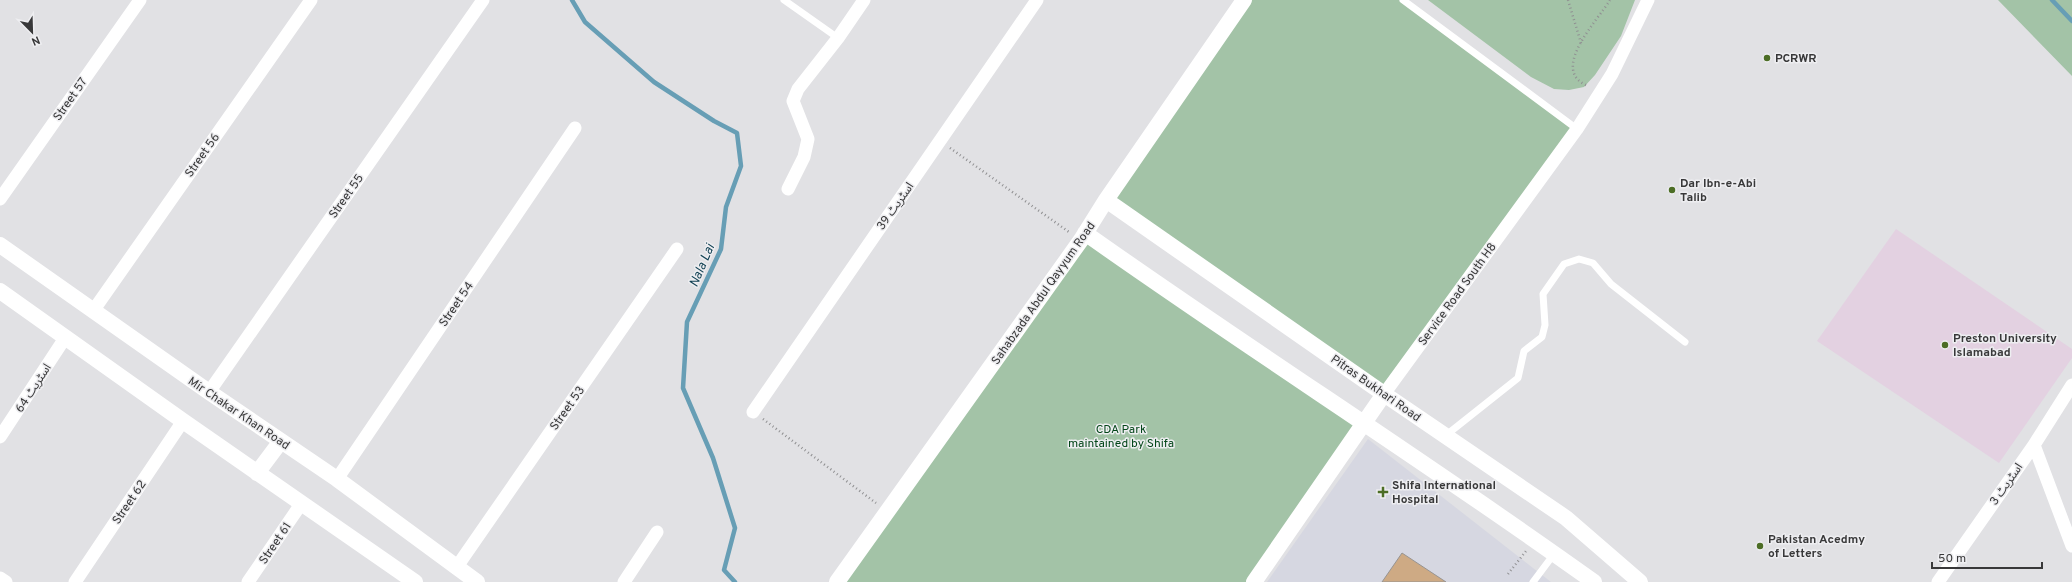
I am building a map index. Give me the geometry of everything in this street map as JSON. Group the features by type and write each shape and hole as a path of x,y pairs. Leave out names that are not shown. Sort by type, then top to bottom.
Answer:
{"street":[{"name":"Street 57","path":"0,199 140,0"},
{"name":"Street 56","path":"93,311 311,0"},
{"name":"Street 55","path":"209,392 483,0"},
{"path":"788,188 804,157 808,139 793,101 798,89 838,38 864,0"},
{"name":"اسٹریٹ 39","path":"753,412 1037,0"},
{"name":"Sahabzada Abdul Qayyum Road","path":"841,577 1083,237 1106,200 1244,0"},
{"name":"Service Road South H8","path":"1254,582 1362,424 1577,129 1612,74 1648,0"},
{"name":"Street 54","path":"337,479 575,128"},
{"name":"Pitras Bukhari Road","path":"1106,200 1384,394 1566,518 1640,582"},
{"path":"1083,237 1535,540 1594,582"},
{"name":"Mir Chakar Khan Road","path":"0,245 209,392 337,479 477,582"},
{"name":"Street 53","path":"456,568 677,248"},
{"path":"0,291 257,473 415,582"},
{"name":"اسٹریٹ 64","path":"0,437 66,338"},
{"name":"اسٹریٹ 3","path":"1938,582 2034,445 2072,385"},
{"name":"Street 62","path":"75,582 183,421"},
{"path":"257,473 281,441"},
{"path":"2034,445 2072,546"},
{"name":"Street 61","path":"248,582 302,504"},
{"path":"624,582 657,532"},
{"path":"0,578 6,582"}],"lane":[{"path":"784,0 838,38"},
{"path":"1403,0 1577,129"},
{"path":"1445,436 1518,378 1524,351 1542,337 1545,325 1543,294 1564,264 1579,259 1593,263 1612,284 1685,342"},
{"path":"1533,582 1554,554"}],"path":[{"path":"1568,0 1581,43"},
{"path":"1586,85 1578,80 1572,66 1574,56 1610,0"},
{"path":"940,141 1083,237"},
{"path":"753,412 888,512"},
{"path":"1508,574 1535,540"}],"shaded area":[{"name":"Preston University Islamabad","path":"1896,229 2072,349 2072,358 1999,463 1817,341"},
{"name":"Shifa International Hospital","path":"1368,439 1551,582 1267,582"}],"green space":[{"path":"1244,0 1403,0 1577,129 1384,394 1106,200"},
{"path":"1428,0 1635,0 1621,36 1595,75 1584,87 1569,90 1554,89 1531,77"},
{"path":"1998,0 2072,0 2072,76"},
{"name":"CDA Park maintained by Shifa","path":"1085,233 1362,424 1254,582 839,582"}],"building":[{"path":"1402,553 1446,582 1382,582"}],"waterway":[{"name":"Nala Lai","path":"572,0 585,22 654,82 714,121 737,133 741,166 726,207 721,249 687,322 683,388 713,458 735,528 724,570 735,582"},
{"path":"2052,0 2072,21"}],"place":[{"name":"PCRWR","path":"1767,58"},
{"name":"Dar Ibn-e-Abi Talib","path":"1672,190"},
{"name":"Preston University Islamabad","path":"1945,345"},
{"name":"Shifa International Hospital","path":"1383,492"},
{"name":"Pakistan Acedmy of Letters","path":"1760,546"}]}
